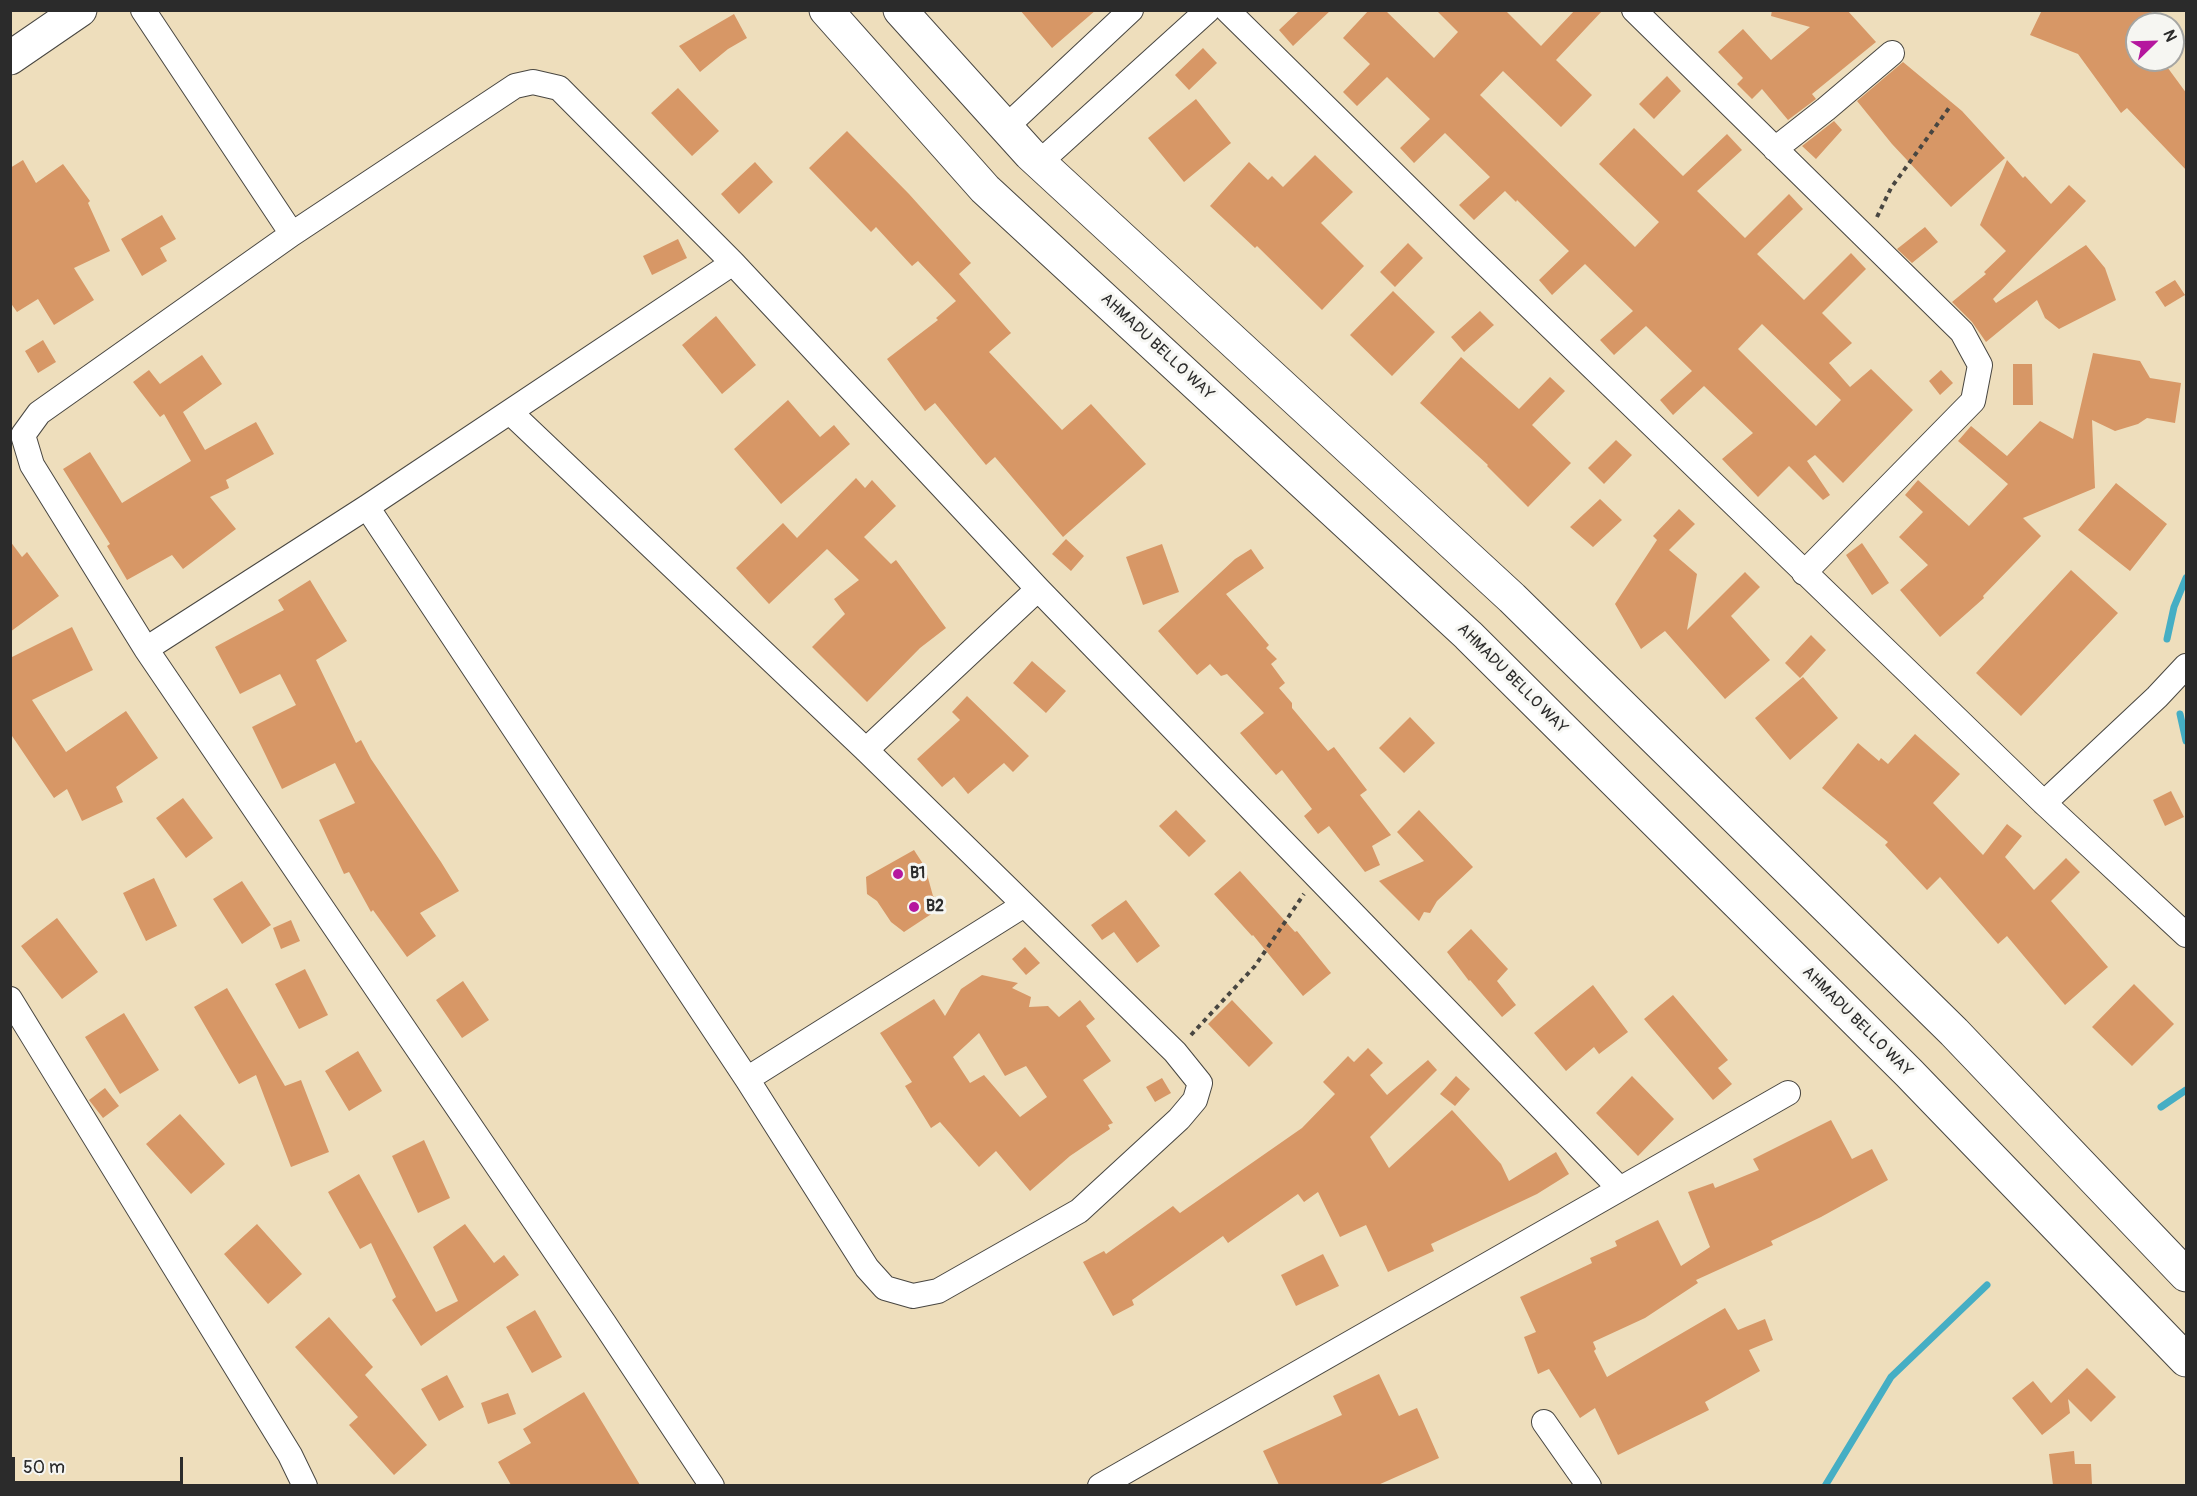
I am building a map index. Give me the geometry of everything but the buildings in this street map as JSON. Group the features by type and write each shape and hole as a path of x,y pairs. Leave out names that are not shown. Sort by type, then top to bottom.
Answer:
{"main road":[{"name":"AHMADU BELLO WAY","path":"826,10 985,189 1468,635 1909,1073 2187,1360"},
{"path":"900,10 1040,162 1512,598 1954,1032 2187,1275"},
{"path":"10,58 60,16"}],"street":[{"path":"143,10 292,234"},
{"path":"1006,127 1131,10"},
{"path":"1040,162 1208,10"},
{"path":"1227,10 1804,573 2044,803 2187,934"},
{"path":"1634,10 1962,332 1980,365 1973,401 1804,573"},
{"path":"1775,149 1826,110 1892,52"},
{"path":"712,1485 146,649 32,465 23,435 39,413 292,234 514,86 533,82 560,88 733,263 1038,589 1620,1189"},
{"path":"146,649 367,507 733,263"},
{"path":"367,507 747,1079 867,1268 885,1288 913,1296 938,1291 1079,1211 1179,1119 1195,1100 1200,1083 1175,1052 866,750 511,412"},
{"path":"866,750 1038,589"},
{"path":"2044,803 2187,666"},
{"path":"747,1079 1024,904"},
{"path":"10,999 290,1455 305,1485"},
{"path":"1100,1485 1788,1093"},
{"path":"1544,1422 1589,1485"}],"path":[{"path":"1867,239 1891,188 1950,108"},
{"path":"1175,1052 1255,966 1316,876"}],"waterway":[{"path":"2167,639 2174,607 2186,578"},
{"path":"2180,714 2186,741"},
{"path":"2161,1107 2186,1090"},
{"path":"1825,1486 1891,1377 1987,1285"}],"place":[{"name":"B1","path":"898,874"},
{"name":"B2","path":"914,907"}]}
